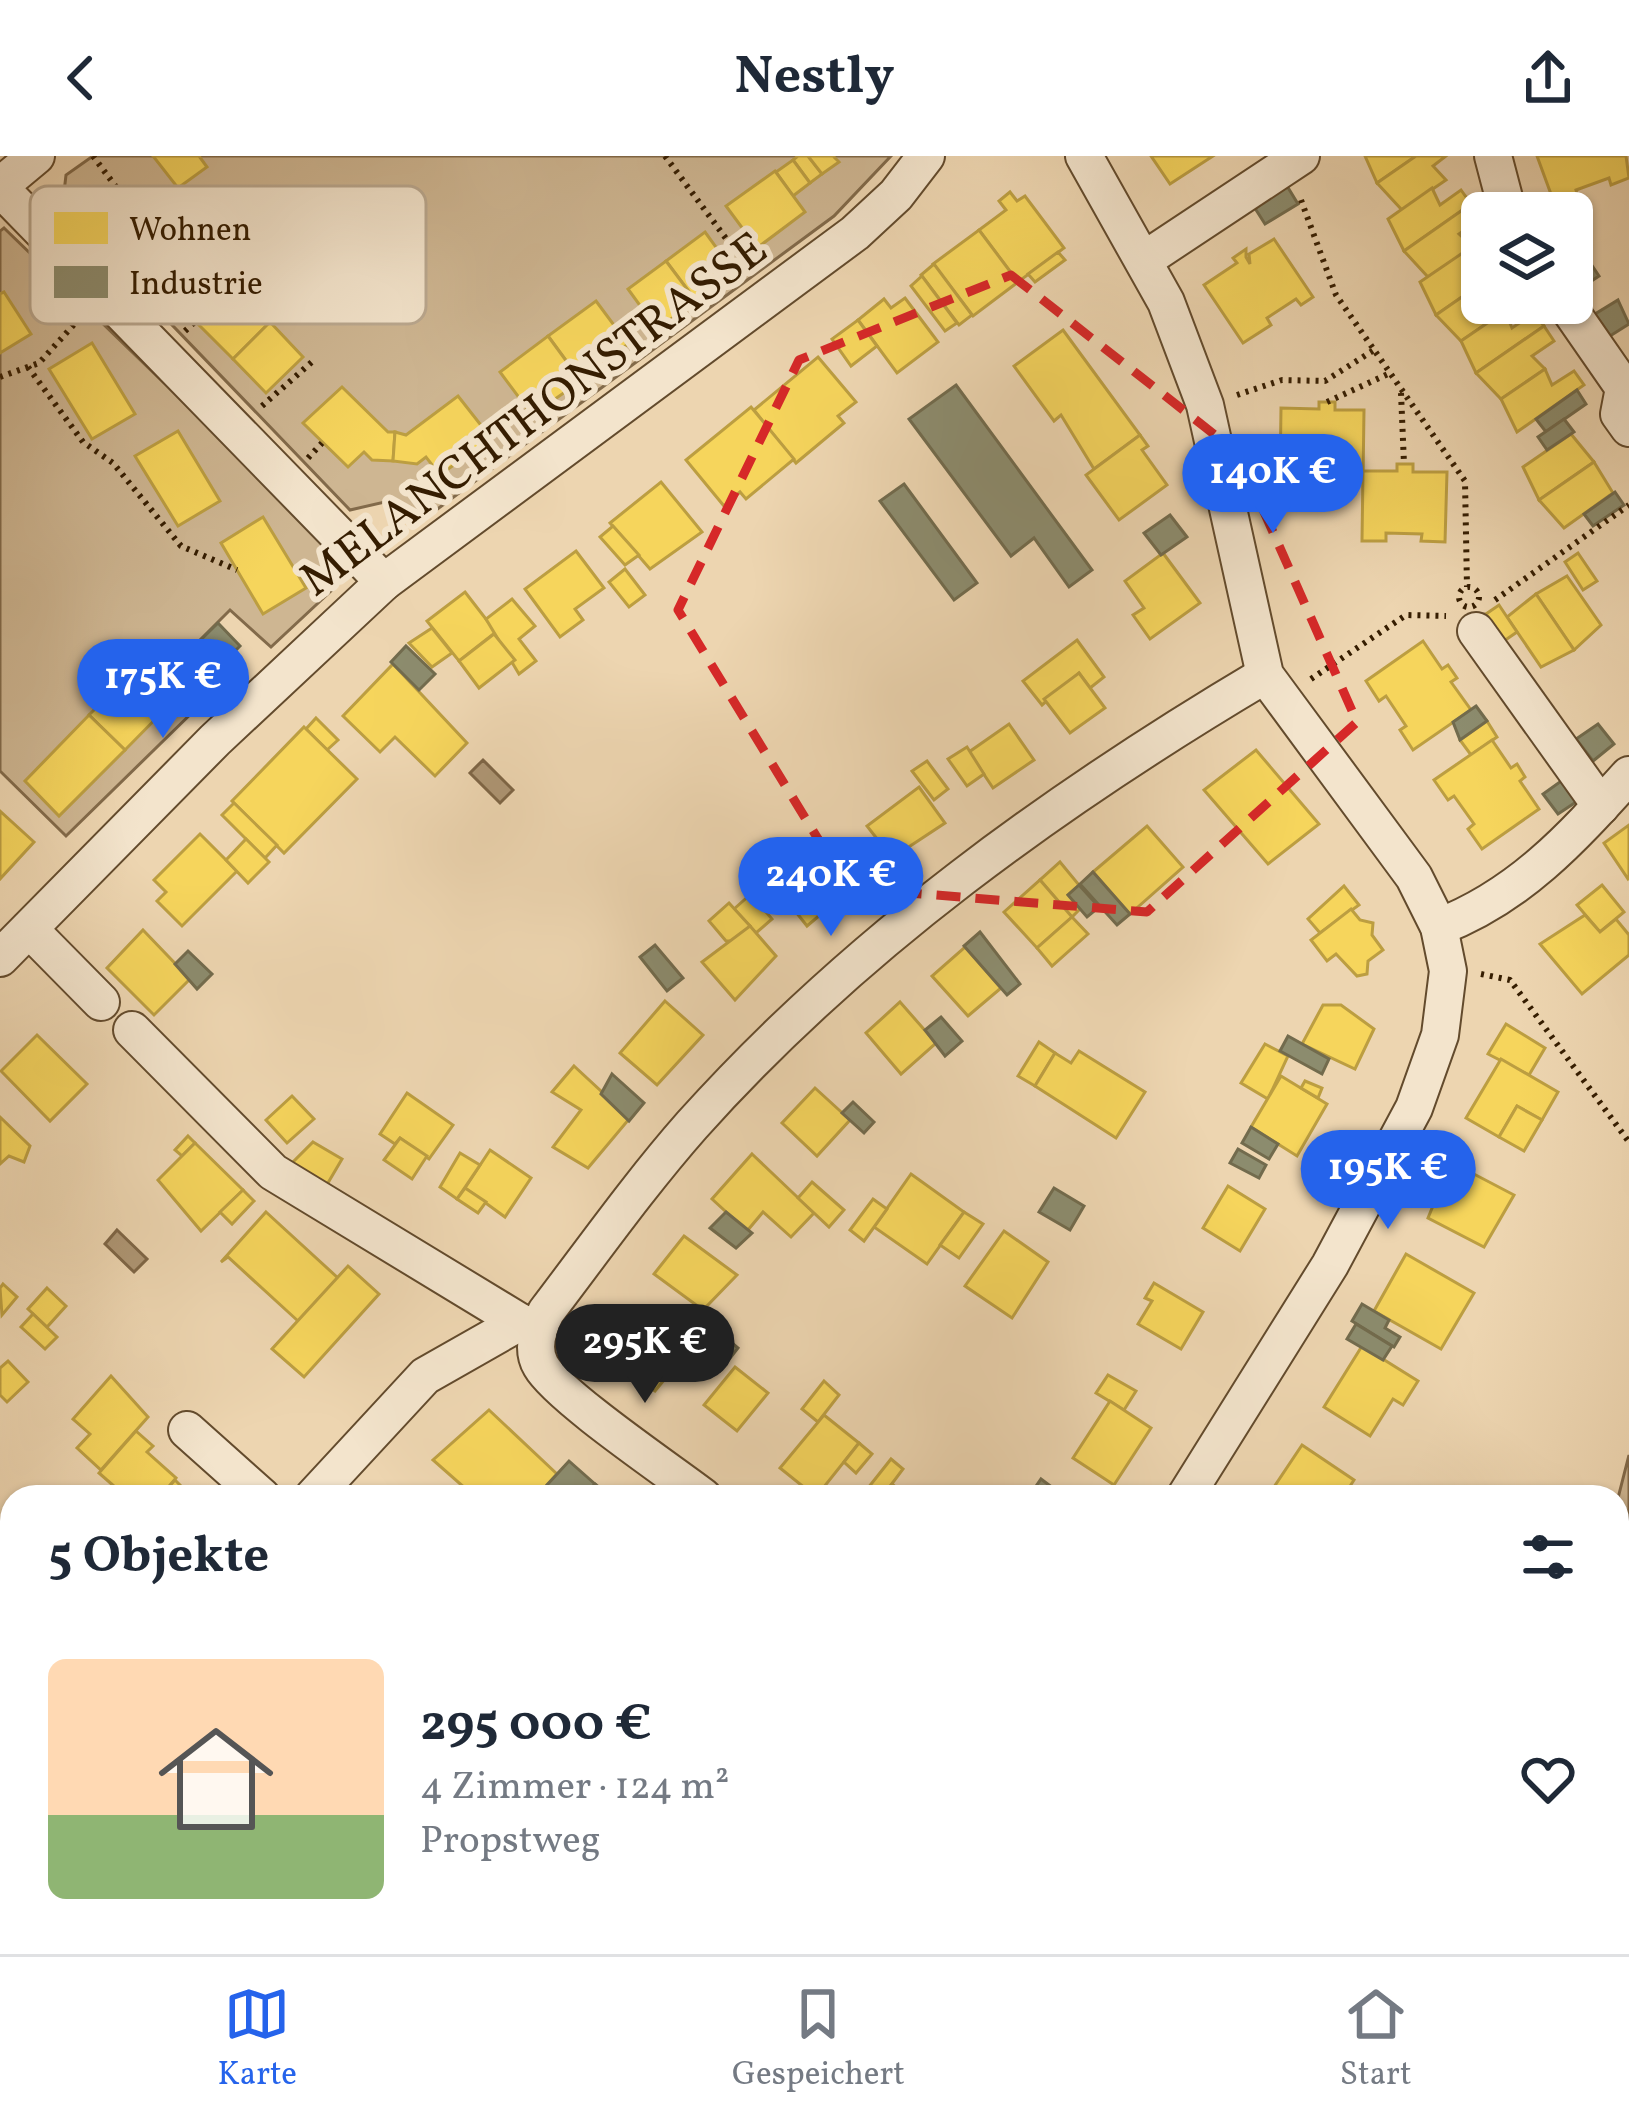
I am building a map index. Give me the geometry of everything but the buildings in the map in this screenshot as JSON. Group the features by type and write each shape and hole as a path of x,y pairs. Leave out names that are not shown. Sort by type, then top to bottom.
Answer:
{"street":[{"path":"30,219 0,187 36,156"},
{"name":"MELANCHTHONSTRASSE","path":"0,958 215,740 384,582 855,232 896,195 926,156"},
{"path":"1084,156 1144,260 1205,405 1274,687 1414,878 1439,927 1448,971 1431,1069 1414,1108 1330,1264 1192,1485"},
{"path":"1493,156 1502,192"},
{"path":"1144,260 1294,160"},
{"path":"131,324 384,582"},
{"path":"1580,324 1624,388 1619,414 1629,428"},
{"path":"1477,616 1601,806"},
{"path":"324,1485 425,1376 529,1328 546,1312 642,1184 800,1015 972,868 1274,687"},
{"path":"1439,927 1515,888 1629,775"},
{"path":"29,928 101,1002"},
{"path":"132,1030 273,1172 529,1328 542,1367 566,1392 687,1485"},
{"path":"187,1430 249,1485"}],"path":[{"path":"92,156 115,186"},
{"path":"665,156 733,247"},
{"path":"1294,160 1336,295 1466,481 1467,587"},
{"path":"0,377 39,363 75,324"},
{"path":"1205,405 1282,380 1325,381 1374,350"},
{"path":"235,430 313,361"},
{"path":"28,367 82,442 113,463 181,546 237,570"},
{"path":"1327,402 1390,374"},
{"path":"1401,389 1404,464"},
{"path":"1274,687 1406,615 1475,617 1485,626 1477,616 1490,604 1629,505"},
{"path":"1469,971 1510,980 1629,1142"}],"highlighted area":[{"path":"1011,275 1238,453 1357,722 1147,912 848,888 678,610 799,360"}],"shaded area":[{"path":"93,156 891,156 834,216 428,516 389,501 350,510 171,324 426,324 426,186 65,186 66,175"},
{"path":"4,228 30,253 30,324 103,324 342,555 331,591 271,647 230,610 172,668 204,701 66,836 0,771 0,231"},
{"path":"483,760 513,790 500,803 470,773"},
{"path":"117,1230 147,1259 134,1272 105,1244"},
{"path":"1629,1455 1629,1485 1621,1485"}]}
